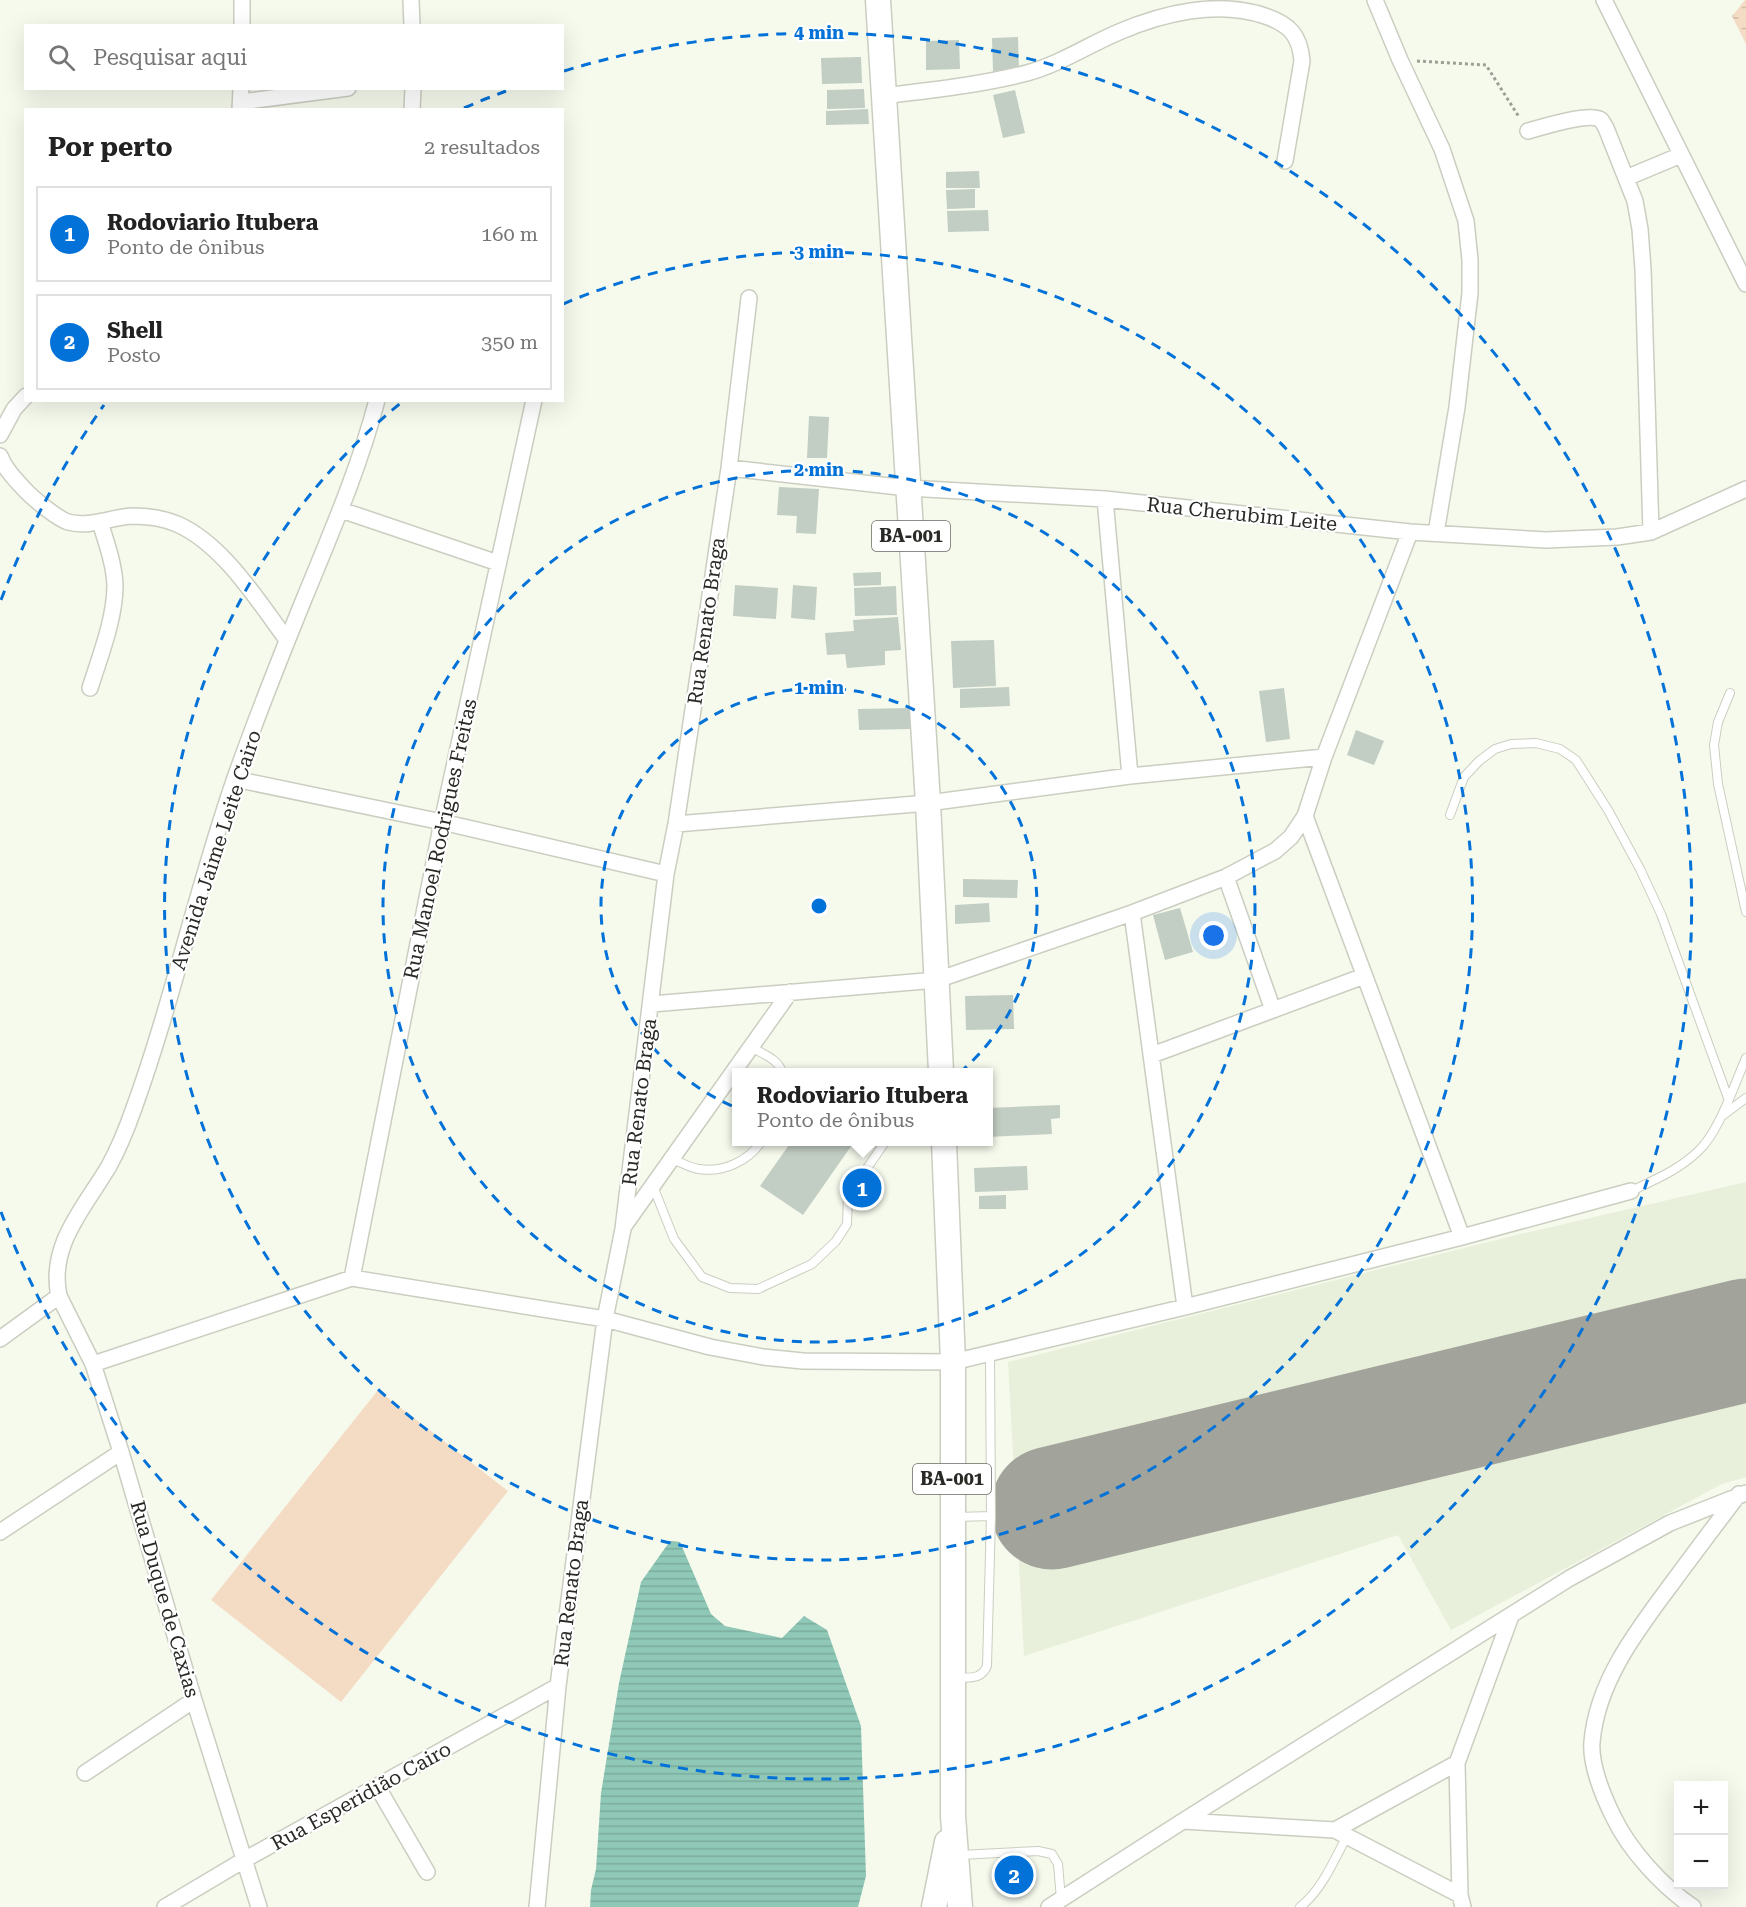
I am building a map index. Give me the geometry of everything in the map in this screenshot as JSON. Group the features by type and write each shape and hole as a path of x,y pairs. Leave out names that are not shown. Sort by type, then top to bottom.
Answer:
{"main road":[{"name":"BA-001","path":"878,0 928,803 941,1068"},
{"name":"BA-001","path":"944,1146 953,1362 953,1816 960,1907"},
{"name":"BA-001","path":"934,1907 953,1816"}],"street":[{"path":"242,0 242,24"},
{"path":"411,0 412,24"},
{"path":"1375,0 1445,159 1466,221 1470,260 1470,293 1457,406 1436,533"},
{"path":"1604,0 1746,284"},
{"path":"884,96 983,82 1029,72 1064,60 1118,32 1180,12 1210,8 1249,10 1280,21 1293,32 1300,45 1302,61 1285,161"},
{"path":"241,100 330,90"},
{"path":"412,108 413,90"},
{"path":"1528,131 1592,117 1601,120 1635,201 1642,246 1651,532"},
{"path":"1626,178 1681,155"},
{"name":"Rua Renato Braga","path":"537,1907 558,1686 605,1318 623,1229 666,874 676,824 729,468 749,298"},
{"path":"0,435 14,409 24,398"},
{"name":"Avenida Jaime Leite Cairo","path":"59,1296 56,1284 58,1260 66,1234 110,1163 142,1086 235,779 287,640 341,510 366,440 376,402"},
{"name":"Rua Manoel Rodrigues Freitas","path":"352,1278 442,822 534,402"},
{"path":"0,456 4,468 32,497 67,522 100,522 131,516 156,518 177,524 197,535 219,554 287,640"},
{"name":"Rua Cherubim Leite","path":"729,468 908,488 1105,500 1410,532 1546,540 1617,537 1651,532 1746,489"},
{"path":"1105,500 1130,776"},
{"path":"341,510 498,562"},
{"path":"90,688 111,614 115,585 111,556 100,522"},
{"path":"652,1004 937,980 1132,913 1226,877 1275,851 1291,837 1305,816 1324,756 1410,532"},
{"path":"676,824 928,803 1130,776 1324,756"},
{"path":"235,779 442,822 666,874"},
{"path":"1305,816 1462,1237"},
{"path":"1226,877 1273,1010"},
{"path":"1132,913 1185,1307"},
{"path":"1152,1055 1364,976"},
{"path":"736,1068 790,992"},
{"path":"623,1229 732,1074"},
{"path":"93,1364 352,1278 605,1318 710,1347 763,1357 803,1361 953,1362 1185,1307 1462,1237 1631,1191"},
{"path":"0,1339 59,1296"},
{"name":"Rua Duque de Caxias","path":"59,1296 93,1364 259,1907"},
{"path":"0,1532 121,1452"},
{"path":"1055,1903 1570,1578 1660,1528 1742,1493"},
{"path":"1693,1907 1674,1894 1622,1836 1601,1791 1592,1744 1598,1708 1613,1671 1644,1621 1742,1493"},
{"path":"1461,1901 1457,1763 1511,1616"},
{"name":"Rua Esperidião Cairo","path":"165,1907 244,1860 558,1686"},
{"path":"85,1773 194,1700"},
{"path":"1341,1833 1457,1763"},
{"path":"377,1786 427,1872"},
{"path":"1183,1821 1341,1833 1461,1901"}],"lane":[{"path":"1730,693 1718,722 1714,745 1718,784 1746,912"},
{"path":"1450,815 1464,777 1479,761 1495,749 1511,744 1536,743 1560,749 1576,760 1608,810 1661,914 1728,1098"},
{"path":"751,1047 771,1058 781,1068"},
{"path":"1631,1191 1665,1176 1687,1161 1704,1144 1721,1117 1746,1058"},
{"path":"1721,1117 1746,1098"},
{"path":"672,1159 699,1169 715,1169 745,1159 757,1146"},
{"path":"653,1186 674,1239 702,1277 730,1288 758,1289 812,1264 836,1241 847,1224 848,1196 882,1146"},
{"path":"952,1678 978,1677 984,1673 987,1666 991,1516 990,1353"},
{"path":"952,1517 991,1516"},
{"path":"1300,1907 1318,1887 1341,1833"},
{"path":"956,1856 1038,1851 1052,1854 1058,1864 1055,1903"}],"path":[{"path":"1400,60 1486,65 1528,131"}],"shaded area":[{"path":"1746,1182 1746,1477 1722,1484 1451,1630 1398,1535 1024,1656 1008,1362 1512,1236"}],"green space":[{"path":"1746,0 1746,44 1732,16"},
{"path":"378,1390 508,1491 341,1702 211,1600"}],"water":[{"path":"670,1541 680,1542 711,1614 725,1626 782,1638 804,1616 827,1630 861,1726 866,1876 858,1907 590,1907 596,1869 601,1793 619,1683 641,1582"}],"building":[{"path":"1018,37 1019,71 993,72 992,38"},
{"path":"959,40 960,69 926,70 926,41"},
{"path":"861,57 862,83 822,84 821,58"},
{"path":"864,89 865,108 827,109 827,90"},
{"path":"1015,90 1025,133 1003,138 993,95"},
{"path":"868,109 869,124 826,125 826,111"},
{"path":"979,171 980,188 946,188 946,172"},
{"path":"975,189 975,208 947,209 946,190"},
{"path":"988,210 989,231 948,232 947,211"},
{"path":"809,416 829,417 827,458 807,458"},
{"path":"779,487 819,489 816,534 796,533 797,516 777,515"},
{"path":"881,572 881,585 854,586 853,573"},
{"path":"735,585 778,588 776,619 733,616"},
{"path":"793,585 817,587 815,620 791,618"},
{"path":"896,586 897,615 855,616 854,588"},
{"path":"898,617 901,650 885,651 885,665 847,668 845,654 827,655 825,633 854,631 853,620"},
{"path":"994,640 996,686 953,688 951,641"},
{"path":"1009,687 1010,706 960,708 960,689"},
{"path":"1284,688 1290,739 1266,742 1259,691"},
{"path":"911,708 911,729 859,730 858,709"},
{"path":"1356,730 1384,741 1374,765 1347,755"},
{"path":"963,879 1018,880 1017,898 963,897"},
{"path":"989,903 990,922 955,924 955,905"},
{"path":"1180,908 1193,952 1165,960 1153,915"},
{"path":"1013,995 1014,1029 966,1030 965,996"},
{"path":"1060,1105 1060,1118 1051,1119 1052,1134 993,1137 993,1108"},
{"path":"788,1146 851,1146 803,1215 760,1186"},
{"path":"1027,1166 1028,1190 975,1192 974,1168"},
{"path":"1006,1195 1006,1209 979,1209 979,1196"}],"runway":[{"path":"1052,1508 1746,1340"}],"place":[{"name":"Rodoviario Itubera","path":"862,1188"},
{"name":"Shell","path":"1014,1875"}]}
